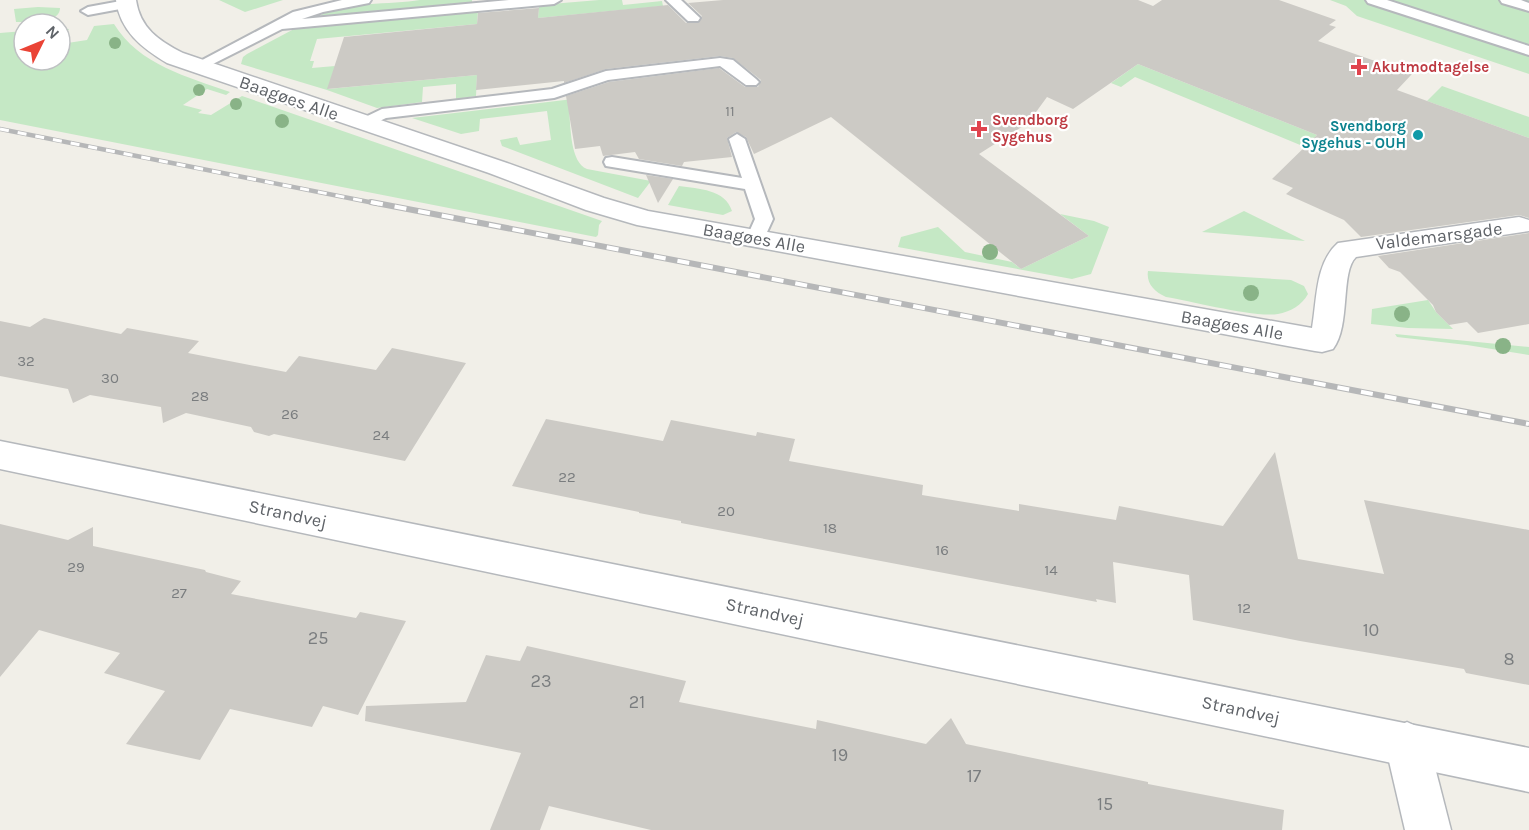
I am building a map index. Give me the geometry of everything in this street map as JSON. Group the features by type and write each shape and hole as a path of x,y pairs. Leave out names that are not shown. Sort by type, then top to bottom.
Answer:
{"street":[{"name":"Baagøes Alle","path":"126,2 135,27 144,39 166,54 645,219 1315,340 1322,340 1326,336 1339,257 1348,249 1359,246"},
{"name":"Valdemarsgade","path":"1359,246 1519,226"},
{"name":"Strandvej","path":"0,455 1529,770"},
{"path":"1407,744 1428,830"}],"lane":[{"path":"196,66 314,9 364,0"},
{"path":"277,25 554,0"},
{"path":"673,0 693,18"},
{"path":"1373,0 1529,51"},
{"path":"1507,0 1529,7"},
{"path":"88,11 126,2"},
{"path":"365,123 382,114 554,93 606,76 720,62 728,63 751,82"},
{"path":"737,139 764,219 754,238"},
{"path":"612,162 751,185"}],"green space":[{"path":"219,0 283,0 245,12"},
{"path":"420,0 472,0 472,2 319,16 341,8"},
{"path":"622,0 623,5 662,1 663,6 538,18 539,5"},
{"path":"1330,0 1529,0 1529,74 1357,16 1346,6"},
{"path":"60,8 59,12 14,12 14,9"},
{"path":"478,11 477,24 317,39 310,61 314,61 312,68 335,66 328,89 477,75 476,96 456,99 456,84 423,87 422,102 377,108 241,64 243,57 247,54 294,29"},
{"path":"114,24 124,38 151,60 181,75 230,92 226,95 207,89 183,105 202,110 198,113 211,115 242,96 602,221 598,235 596,237 0,120 0,33 12,32 12,72 72,72 72,42 87,40 94,26"},
{"path":"1138,64 1317,135 1305,147 1135,77 1121,87 1111,83"},
{"path":"1442,86 1529,117 1529,138 1427,101"},
{"path":"590,97 594,108 569,111 572,144 577,159 587,169 651,181 638,198 502,146 500,140 517,137 520,145 551,140 547,111 480,119 479,131 461,134 412,118"},
{"path":"679,186 703,189 717,194 724,198 732,211 723,215 668,205"},
{"path":"1244,211 1305,241 1202,232"},
{"path":"1060,214 1094,221 1109,227 1091,274 1072,279 898,247 901,237 938,227 965,252 1012,262 1021,269 1089,236"},
{"path":"1148,271 1291,280 1304,286 1308,294 1299,305 1291,310 1278,314 1254,314 1166,297 1152,287 1148,279"},
{"path":"1428,300 1453,329 1371,324 1372,309"},
{"path":"1395,334 1529,347 1529,355 1397,337"}],"building":[{"name":"Svendborg Sygehus - OUH","path":"723,0 1138,0 1153,6 1162,0 1279,0 1336,20 1329,25 1336,27 1318,41 1412,74 1397,90 1529,138 1529,218 1519,215 1361,237 1344,220 1286,194 1293,188 1272,179 1317,135 1138,64 1073,109 1047,97 1028,123 979,154 1089,236 1021,269 831,117 754,154 746,137 736,132 727,138 732,157 684,162 682,166 639,159 635,152 603,156 600,146 575,149 566,96 609,82 719,68 745,87 758,87 761,80 733,58 720,56 606,69 564,83 564,81 476,90 477,75 327,89 344,37 477,24 478,13 539,8 538,18 668,5 686,23 698,23 702,16 688,3"},
{"path":"646,175 673,179 658,203"},
{"path":"1529,233 1529,324 1478,333 1467,322 1449,325 1436,312 1433,305 1400,272 1389,268 1378,256"},
{"path":"44,318 121,334 127,328 199,341 188,353 286,372 299,356 376,370 392,348 466,363 405,461 274,434 269,436 254,432 251,427 186,413 163,423 161,407 90,395 73,403 68,389 0,376 0,321 30,327"},
{"path":"546,419 663,441 671,420 756,436 757,432 795,439 789,461 923,485 922,495 1019,511 1019,504 1116,520 1119,506 1223,526 1275,452 1298,559 1384,574 1364,500 1529,530 1529,685 1466,673 1464,669 1193,620 1189,575 1113,562 1116,603 1096,599 1097,602 681,523 681,521 512,486"},
{"path":"0,524 68,540 93,527 93,546 205,570 241,581 231,594 356,618 360,612 406,621 358,715 323,706 312,727 230,709 200,760 126,744 165,691 104,673 120,653 39,630 0,677"},
{"path":"527,646 686,681 679,702 816,729 817,720 926,744 951,718 966,744 1148,782 1148,784 1284,810 1282,830 651,830 549,806 540,830 490,830 521,753 365,721 366,706 466,702 486,655 520,661"}],"railway":[{"path":"0,129 379,204"},
{"path":"371,202 1529,424"}],"place":[{"name":"Akutmodtagelse","path":"1359,67"},
{"name":"Svendborg Sygehus","path":"979,129"},
{"name":"Svendborg Sygehus - OUH","path":"1418,135"}]}
